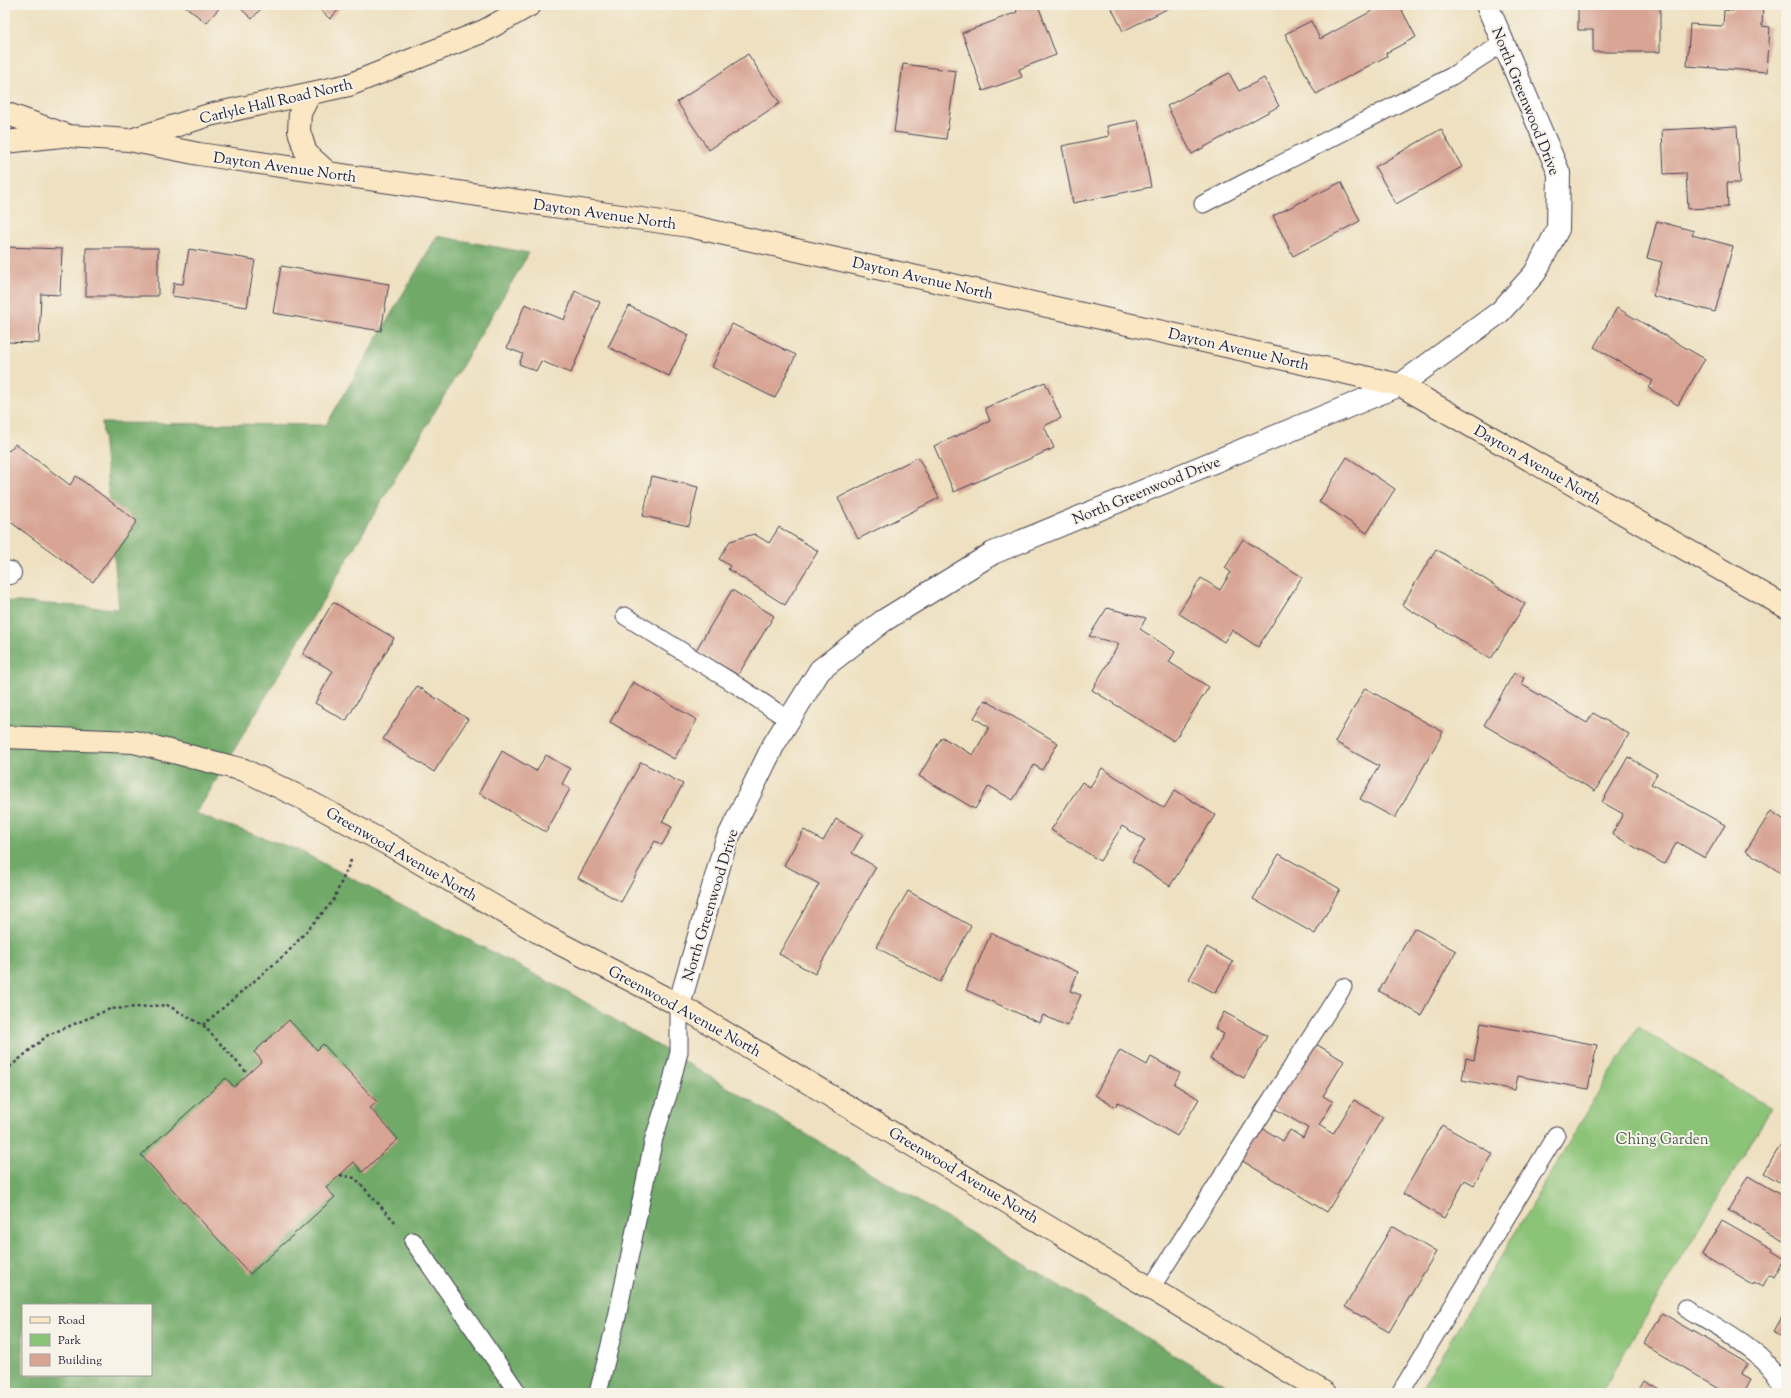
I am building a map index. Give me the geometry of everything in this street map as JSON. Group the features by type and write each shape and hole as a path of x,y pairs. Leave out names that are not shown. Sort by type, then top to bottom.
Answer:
{"street":[{"name":"Carlyle Hall Road North","path":"129,140 209,114 349,85 484,31 530,5"},
{"name":"North Greenwood Drive","path":"679,1005 726,842 774,744 820,670 883,621 993,553 1400,386 1500,312 1535,273 1558,229 1559,174 1487,5"},
{"path":"310,94 300,113 299,131 306,153 328,173"},
{"name":"Dayton Avenue North","path":"5,113 69,136 129,140 198,154 689,226 1400,386 1786,607"},
{"path":"5,142 69,136"},
{"name":"Greenwood Avenue North","path":"5,737 134,742 244,770 306,800 364,831 543,935 679,1005 1325,1393"}],"lane":[{"path":"1203,204 1452,76 1503,43"},
{"path":"625,616 738,686 789,720"},
{"path":"1151,1288 1343,987"},
{"path":"598,1393 617,1317 654,1138 669,1092 679,1052 679,1005"},
{"path":"1400,1393 1556,1135"},
{"path":"413,1241 518,1393"},
{"path":"1685,1308 1750,1347 1782,1382 1785,1393"}],"path":[{"path":"204,1025 288,952 333,901 364,831"},
{"path":"5,1071 48,1036 110,1009 167,1005 204,1025 248,1074"},
{"path":"340,1175 356,1178 413,1241"}],"green space":[{"path":"437,236 529,253 196,814 298,850 570,993 1239,1393 5,1393 5,601 119,609 102,423 326,425"},
{"name":"Ching Garden","path":"1638,1027 1771,1109 1600,1393 1419,1393"}],"building":[{"path":"184,5 222,5 206,23"},
{"path":"237,5 264,5 252,19"},
{"path":"315,5 343,5 330,19"},
{"path":"1015,5 1038,5 1056,55 1019,69 1022,77 983,91 962,33 1017,12"},
{"path":"1110,5 1175,5 1123,31"},
{"path":"1383,5 1399,5 1416,37 1386,53 1387,56 1316,94 1285,34 1311,21 1320,39"},
{"path":"1578,5 1660,5 1660,52 1593,52 1593,30 1578,30"},
{"path":"1734,5 1763,5 1762,26 1770,27 1767,72 1687,66 1690,24 1723,26 1724,10 1733,11"},
{"path":"748,54 780,103 709,150 677,102"},
{"path":"903,64 956,71 946,139 894,132"},
{"path":"1229,73 1239,91 1264,78 1279,106 1192,154 1167,106"},
{"path":"1138,120 1151,187 1073,203 1062,146 1109,136 1107,126"},
{"path":"1737,126 1740,183 1727,183 1728,207 1688,209 1686,173 1664,174 1662,130"},
{"path":"1441,129 1462,167 1396,204 1375,167"},
{"path":"1341,182 1360,221 1293,256 1273,216"},
{"path":"1657,221 1694,231 1692,235 1733,246 1715,312 1653,296 1662,262 1647,258"},
{"path":"5,247 62,249 60,295 41,294 39,343 5,342"},
{"path":"86,248 158,248 158,296 86,296"},
{"path":"189,249 255,260 247,307 172,296 174,283 183,284"},
{"path":"281,266 389,284 381,331 273,313"},
{"path":"575,291 600,302 571,373 541,361 536,371 519,364 523,354 507,348 525,304 564,320"},
{"path":"629,306 689,335 669,376 608,347"},
{"path":"1617,308 1705,359 1678,405 1648,388 1653,381 1594,347"},
{"path":"732,324 796,355 775,398 712,367"},
{"path":"1045,382 1061,418 1044,426 1054,448 954,492 934,446 990,421 985,408"},
{"path":"15,444 70,485 76,476 137,521 93,582 5,518 5,448 9,451"},
{"path":"918,457 939,498 858,539 838,498"},
{"path":"1347,457 1395,489 1367,533 1319,502"},
{"path":"652,476 698,487 689,526 643,516"},
{"path":"779,527 818,551 785,605 728,569 730,566 719,559 730,541 754,534 769,543"},
{"path":"1243,539 1302,577 1258,647 1232,630 1224,642 1178,613 1201,578 1220,590 1231,572 1225,568"},
{"path":"1436,549 1525,604 1491,659 1402,605"},
{"path":"732,590 774,616 738,675 696,650"},
{"path":"333,602 394,638 346,721 315,703 333,671 303,654"},
{"path":"1107,608 1146,618 1140,629 1175,652 1169,662 1209,687 1174,741 1092,690 1119,644 1089,636"},
{"path":"1514,673 1524,678 1521,684 1587,723 1593,713 1629,734 1595,791 1484,725"},
{"path":"633,682 697,720 674,759 610,722"},
{"path":"417,686 468,719 434,772 383,739"},
{"path":"1365,688 1443,732 1395,818 1360,799 1379,766 1335,742"},
{"path":"985,700 1058,743 1042,770 1034,765 1013,800 989,786 975,809 919,776 942,737 973,755 989,727 974,718"},
{"path":"502,751 536,771 546,755 570,769 562,784 570,789 546,832 479,793"},
{"path":"1628,757 1657,774 1651,784 1725,825 1705,858 1677,842 1664,864 1612,834 1623,814 1602,802"},
{"path":"641,762 683,784 662,822 672,827 662,845 655,841 621,902 578,878"},
{"path":"1102,768 1164,808 1175,790 1215,815 1170,886 1132,861 1145,840 1122,826 1100,861 1051,830 1082,782 1090,787"},
{"path":"1771,811 1786,821 1786,876 1746,851"},
{"path":"836,819 863,834 852,853 876,867 815,974 779,954 819,884 784,865 804,830 823,841"},
{"path":"1279,854 1340,889 1315,934 1253,899"},
{"path":"908,891 971,926 940,982 876,947"},
{"path":"1414,928 1456,951 1421,1015 1379,991"},
{"path":"991,933 1078,972 1070,991 1081,995 1067,1026 1043,1015 1040,1023 966,990"},
{"path":"1207,947 1233,962 1215,993 1189,979"},
{"path":"1224,1012 1267,1036 1244,1078 1210,1059 1224,1034 1215,1029"},
{"path":"289,1020 317,1050 323,1044 377,1102 370,1108 398,1139 362,1172 354,1162 326,1188 335,1197 250,1274 141,1155 226,1078 234,1087 262,1061 254,1052"},
{"path":"1481,1023 1597,1045 1588,1089 1518,1076 1515,1090 1462,1080 1466,1058 1474,1060"},
{"path":"1311,1041 1344,1061 1323,1096 1333,1102 1319,1125 1333,1134 1354,1100 1383,1117 1327,1212 1239,1159 1259,1126 1283,1141 1290,1130 1303,1138 1308,1128 1272,1107"},
{"path":"1120,1050 1147,1065 1151,1057 1180,1073 1174,1084 1199,1099 1177,1136 1118,1102 1115,1107 1095,1095"},
{"path":"1442,1125 1493,1154 1474,1185 1465,1180 1444,1218 1403,1194"},
{"path":"1784,1139 1786,1140 1786,1186 1764,1173"},
{"path":"1748,1176 1786,1198 1786,1242 1728,1210"},
{"path":"1722,1220 1773,1249 1772,1251 1785,1259 1774,1279 1769,1276 1763,1287 1754,1282 1753,1284 1702,1254"},
{"path":"1392,1226 1436,1252 1389,1332 1345,1307"},
{"path":"1786,1312 1786,1337 1775,1331"},
{"path":"1662,1313 1748,1363 1742,1373 1751,1378 1743,1393 1729,1393 1644,1344"},
{"path":"1643,1380 1665,1393 1636,1393"}]}
